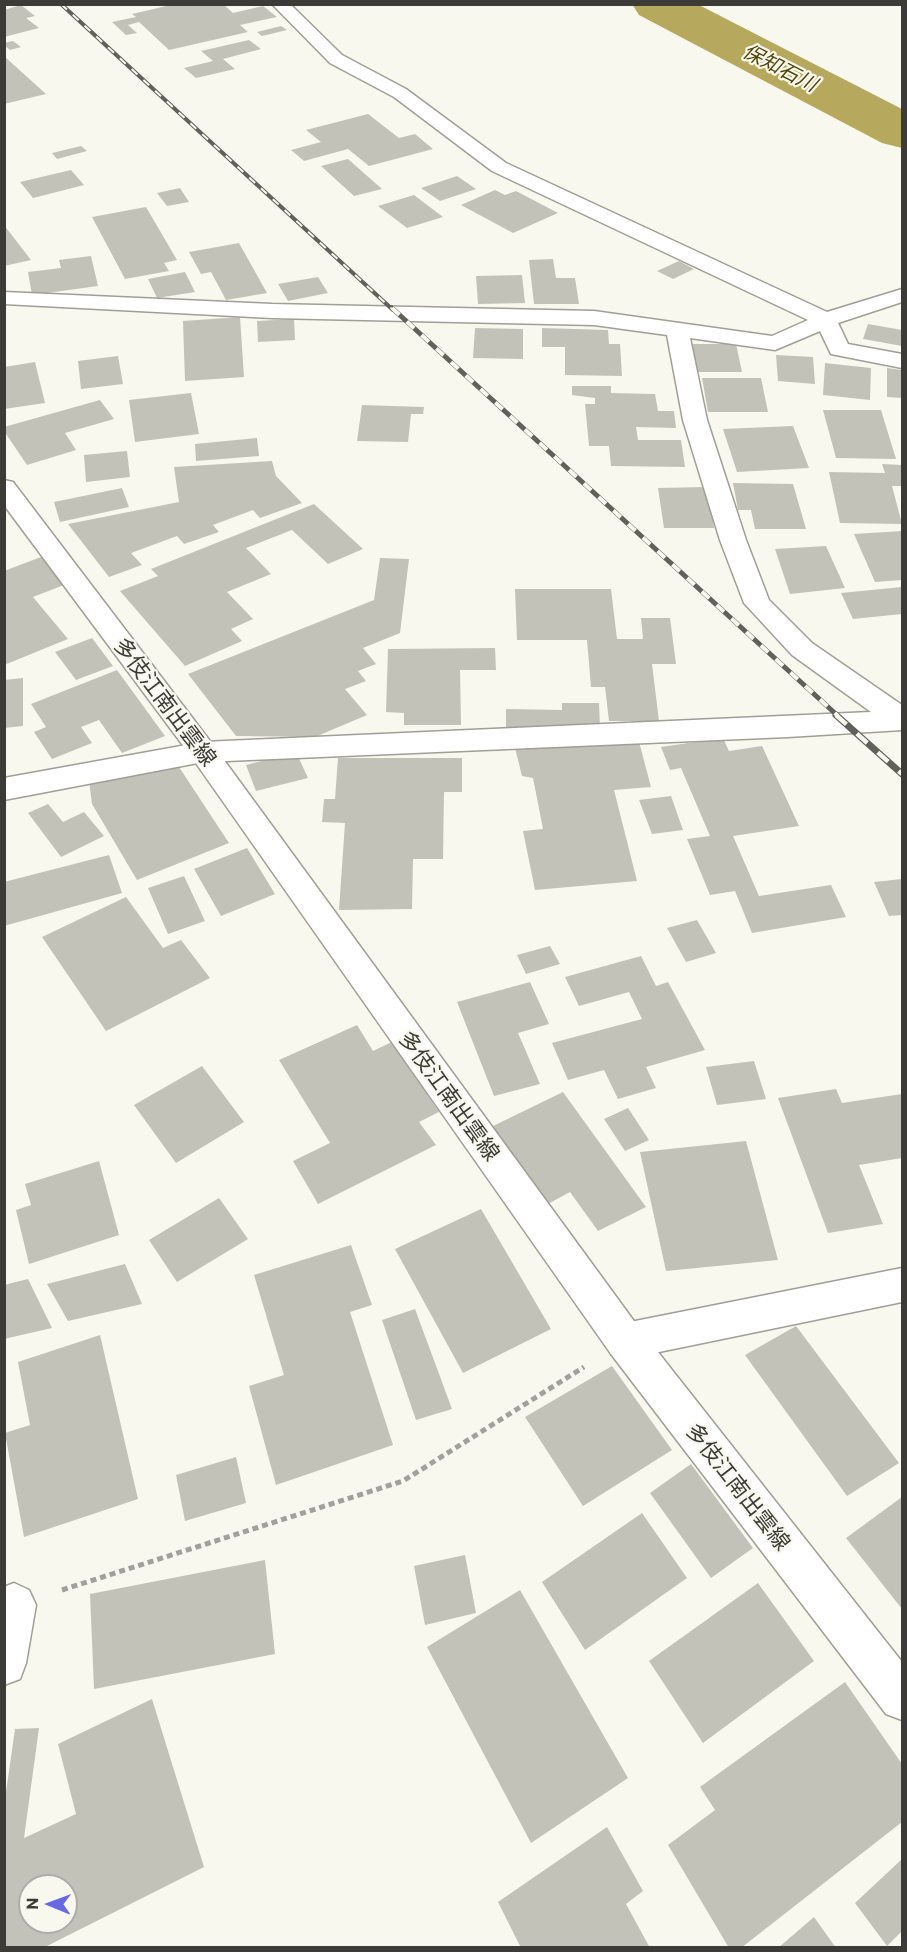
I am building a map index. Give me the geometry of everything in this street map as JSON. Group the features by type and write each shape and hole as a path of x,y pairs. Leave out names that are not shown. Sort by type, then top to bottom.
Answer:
{"street":[{"path":"280,4 336,59 400,93 499,167 826,320 839,349 903,360"},
{"path":"4,298 272,311 594,318 775,343 826,320 903,295"},
{"path":"677,329 695,420 733,540 757,603 802,649 862,693 903,719"},
{"name":"多伎江南出雲線","path":"4,487 203,752 625,1341 903,1698"},
{"path":"4,789 203,752 788,727 903,719"},
{"path":"625,1341 903,1285"},
{"path":"4,1663 14,1605"}],"path":[{"path":"14,1605 404,1481 625,1341"}],"building":[{"path":"175,4 223,4 233,13 263,6 277,17 240,25 248,32 169,50 139,22 128,25 137,33 126,35 112,22 136,17 132,14"},
{"path":"21,5 35,16 26,18 39,28 4,37 4,10"},
{"path":"281,26 287,30 262,36 257,32"},
{"path":"249,40 261,49 223,59 235,69 196,78 184,68 213,61 201,51"},
{"path":"13,41 21,47 10,50 4,45 4,43"},
{"path":"4,56 46,94 4,104"},
{"path":"368,114 399,138 415,134 433,149 369,166 348,149 304,161 291,150 321,142 306,130"},
{"path":"81,146 87,151 57,159 52,153"},
{"path":"348,159 382,189 354,196 321,166"},
{"path":"71,170 84,185 33,198 20,182"},
{"path":"457,176 476,189 440,201 421,188"},
{"path":"180,188 189,202 167,206 157,193"},
{"path":"495,190 505,195 516,191 558,213 513,233 461,205"},
{"path":"414,195 443,217 407,228 378,206"},
{"path":"146,207 177,260 164,263 169,271 125,279 92,217"},
{"path":"4,225 31,260 4,266"},
{"path":"239,243 267,293 226,300 211,272 201,274 189,252"},
{"path":"91,256 98,286 32,295 28,272 61,268 59,260"},
{"path":"553,259 556,278 575,278 579,304 534,304 529,260"},
{"path":"679,261 694,269 673,279 657,271"},
{"path":"185,272 195,292 157,298 148,279"},
{"path":"522,275 525,303 478,304 476,276"},
{"path":"318,277 328,293 288,301 278,284"},
{"path":"240,317 244,377 185,381 183,321"},
{"path":"294,319 295,340 258,342 257,321"},
{"path":"868,324 902,330 902,346 863,339"},
{"path":"475,328 523,329 523,359 473,358"},
{"path":"542,328 608,330 609,344 620,344 622,376 565,375 565,347 542,347"},
{"path":"689,344 736,344 742,372 693,372"},
{"path":"776,355 813,357 815,384 778,381"},
{"path":"118,356 123,384 81,389 78,361"},
{"path":"35,362 45,403 4,409 4,367"},
{"path":"825,363 871,368 870,400 823,395"},
{"path":"887,368 902,370 902,398 887,397"},
{"path":"702,378 761,378 768,412 708,412"},
{"path":"572,386 611,386 611,393 655,394 658,411 674,411 676,428 636,427 638,440 681,440 685,467 611,466 609,446 589,446 585,404 595,404 595,398 572,395"},
{"path":"191,393 199,434 135,442 129,400"},
{"path":"100,400 114,419 65,433 76,450 27,465 4,431 4,427"},
{"path":"362,405 424,407 423,414 411,414 408,442 357,441"},
{"path":"823,410 881,410 896,459 836,458"},
{"path":"793,426 809,468 737,472 723,429"},
{"path":"257,438 259,456 196,461 195,444"},
{"path":"127,451 130,477 86,482 84,455"},
{"path":"272,461 276,476 302,503 260,518 253,510 213,525 219,532 184,544 177,536 131,553 142,565 109,577 68,524 179,502 174,467"},
{"path":"882,464 902,465 902,486 892,486 902,524 840,523 829,472 885,473"},
{"path":"733,483 793,484 806,529 755,529 751,510 738,510"},
{"path":"708,487 714,528 664,528 658,488"},
{"path":"122,488 129,507 60,522 54,502"},
{"path":"314,504 363,549 328,564 292,530 246,548 271,574 227,592 253,619 231,629 242,641 185,666 120,591 158,576 151,569"},
{"path":"902,531 902,580 875,582 854,534"},
{"path":"826,546 845,588 790,594 775,549"},
{"path":"41,557 64,585 33,597 68,639 4,665 4,571"},
{"path":"380,558 409,559 400,633 363,648 376,664 358,671 366,681 345,689 367,715 315,737 236,736 188,674 374,600"},
{"path":"902,587 902,614 853,619 841,593"},
{"path":"515,589 611,589 617,639 643,639 641,618 670,618 676,664 652,664 659,721 609,721 605,687 591,687 587,640 517,640"},
{"path":"92,638 113,666 76,680 55,652"},
{"path":"495,648 496,670 460,670 461,725 404,725 404,713 386,712 388,649"},
{"path":"117,670 165,736 122,753 99,720 81,727 92,743 52,759 34,732 46,727 31,704"},
{"path":"23,678 23,726 4,728 4,680"},
{"path":"562,703 599,703 600,728 506,727 506,709 562,710"},
{"path":"638,738 651,787 614,790 637,881 535,890 523,831 543,829 533,778 522,776 515,748"},
{"path":"723,738 729,751 762,746 799,826 733,836 759,896 831,885 846,917 752,933 735,891 710,895 687,839 710,836 681,768 670,770 661,747"},
{"path":"296,752 308,778 256,791 246,765"},
{"path":"338,758 462,758 462,792 444,792 443,859 413,859 412,909 339,910 345,823 322,822 324,799 335,799"},
{"path":"179,767 229,843 137,880 92,804 89,781"},
{"path":"671,796 683,830 652,834 639,800"},
{"path":"48,804 63,822 84,812 104,836 61,857 28,813"},
{"path":"247,848 275,894 221,916 194,869"},
{"path":"109,855 122,893 4,926 4,882"},
{"path":"184,876 205,921 168,934 148,888"},
{"path":"902,879 902,915 889,916 874,882"},
{"path":"126,897 163,948 181,940 210,978 106,1031 42,937"},
{"path":"697,920 716,953 686,962 667,928"},
{"path":"550,946 560,964 526,974 517,955"},
{"path":"641,956 656,986 668,982 705,1050 646,1067 656,1088 618,1099 604,1070 568,1080 552,1043 642,1019 629,992 579,1006 565,977"},
{"path":"530,982 549,1024 518,1033 540,1084 494,1096 457,1002"},
{"path":"357,1025 373,1051 392,1042 439,1112 419,1122 436,1145 318,1204 293,1161 330,1143 279,1060"},
{"path":"754,1061 766,1099 717,1105 706,1067"},
{"path":"202,1066 244,1122 176,1163 134,1105"},
{"path":"836,1089 842,1103 902,1094 902,1158 859,1165 883,1224 828,1233 778,1098"},
{"path":"563,1092 646,1207 598,1231 570,1192 546,1205 493,1126"},
{"path":"628,1108 649,1140 625,1151 604,1119"},
{"path":"746,1141 778,1260 666,1271 640,1152"},
{"path":"99,1161 119,1235 29,1264 16,1210 31,1205 25,1184"},
{"path":"219,1198 248,1239 177,1282 149,1240"},
{"path":"481,1209 551,1329 463,1373 395,1249"},
{"path":"351,1245 372,1305 350,1312 393,1445 276,1485 249,1386 284,1375 254,1275"},
{"path":"125,1264 142,1304 68,1321 47,1284"},
{"path":"28,1279 52,1328 4,1339 4,1285"},
{"path":"415,1309 452,1409 416,1420 382,1320"},
{"path":"796,1326 899,1463 847,1496 745,1355"},
{"path":"100,1335 138,1499 24,1537 5,1433 30,1425 18,1362"},
{"path":"612,1366 672,1450 583,1506 525,1417"},
{"path":"236,1457 246,1503 185,1521 176,1475"},
{"path":"691,1464 753,1548 711,1578 650,1493"},
{"path":"902,1497 902,1609 846,1538"},
{"path":"642,1513 687,1578 585,1650 542,1582"},
{"path":"465,1555 476,1613 425,1625 414,1566"},
{"path":"265,1560 275,1654 94,1689 90,1594"},
{"path":"758,1583 814,1661 703,1743 649,1661"},
{"path":"520,1590 628,1778 531,1843 427,1647"},
{"path":"845,1682 902,1764 902,1822 741,1948 729,1948 668,1845 715,1810 700,1787"},
{"path":"152,1699 204,1867 78,1930 78,1874 18,1874 18,1934 71,1934 43,1948 4,1948 4,1806 15,1729 39,1728 24,1838 76,1814 58,1744"},
{"path":"607,1827 643,1891 626,1904 650,1948 521,1948 498,1902"},
{"path":"902,1859 902,1931 887,1946 855,1903"},
{"path":"814,1917 836,1948 778,1948"}],"waterway":[{"name":"保知石川","path":"657,4 902,131"}],"railway":[{"path":"61,4 393,310"},
{"path":"392,308 838,716"},
{"path":"836,715 902,774"}]}
